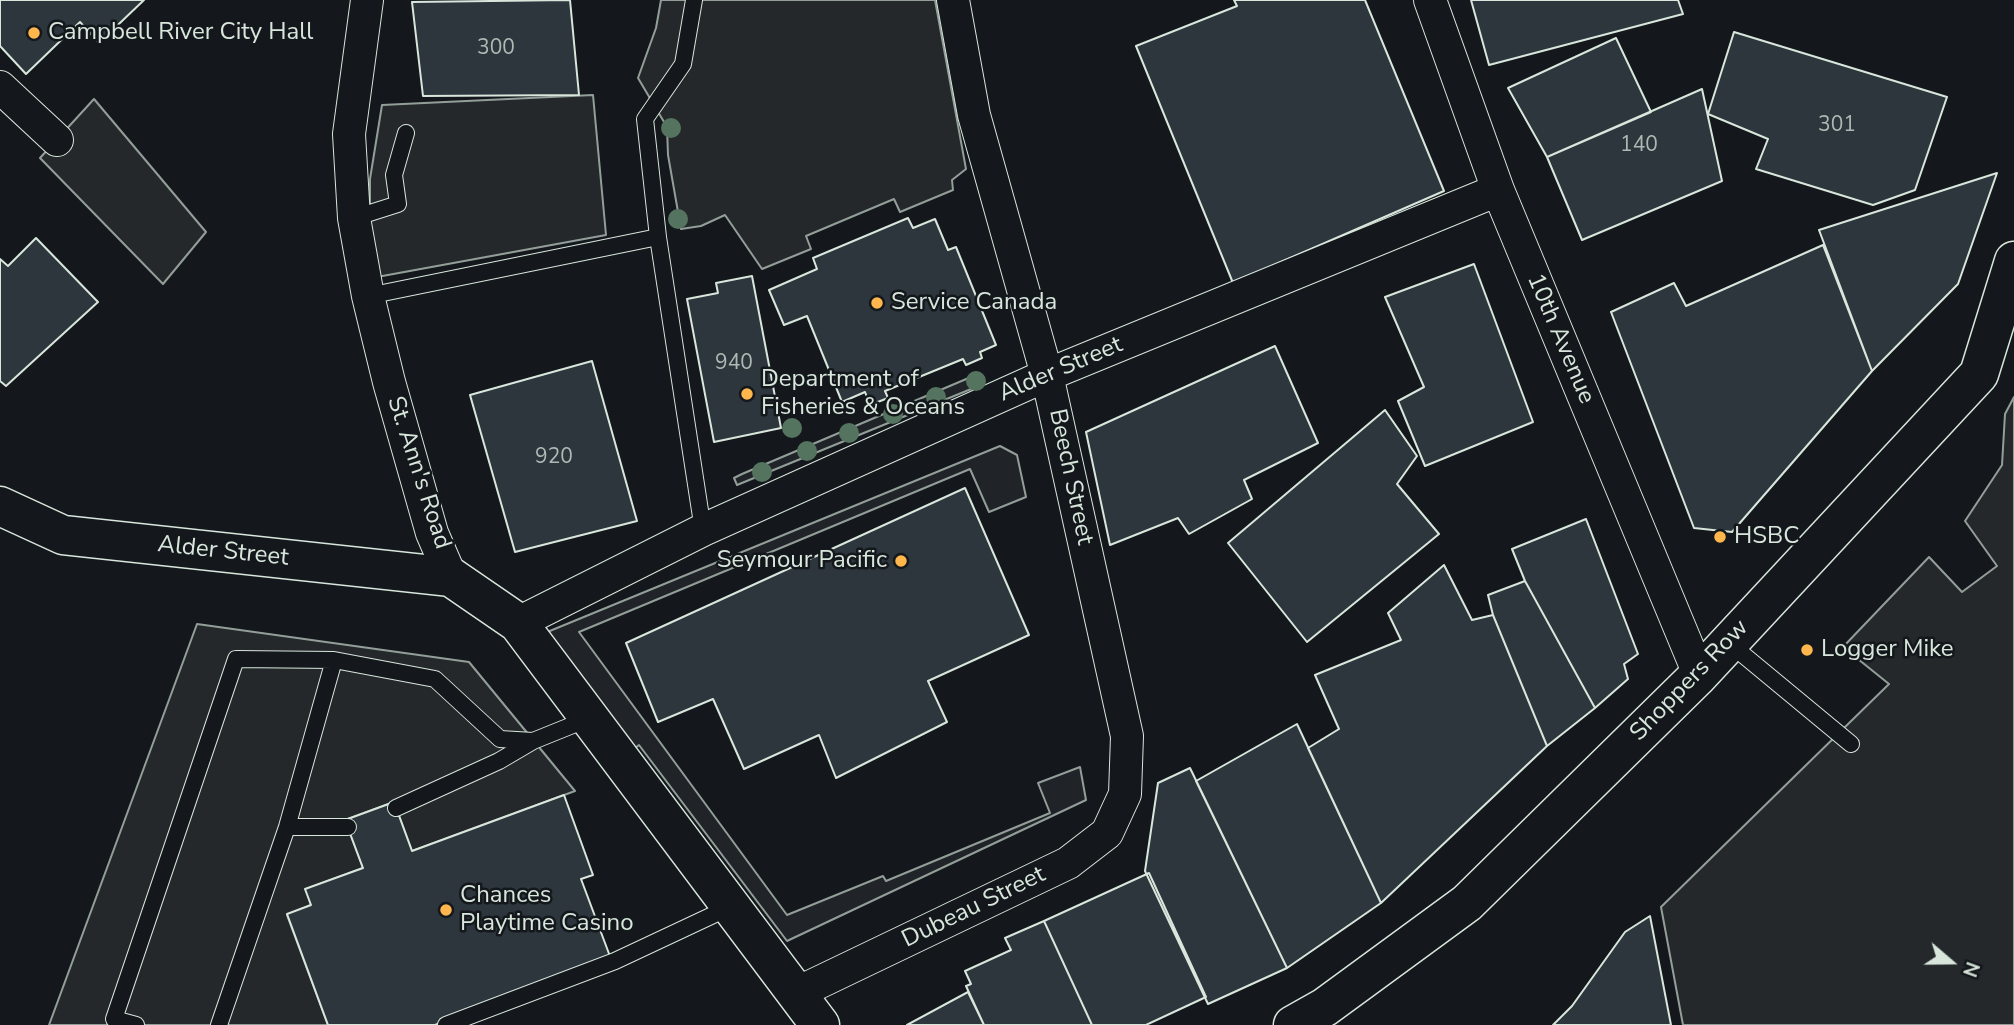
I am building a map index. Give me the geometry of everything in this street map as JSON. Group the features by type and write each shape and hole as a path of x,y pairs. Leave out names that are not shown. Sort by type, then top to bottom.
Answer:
{"street":[{"name":"St. Ann's Road","path":"367,0 349,134 354,218 368,296 432,533 451,577 518,623 820,1025"},
{"name":"Beech Street","path":"953,0 974,115 1047,375 1127,736 1125,794"},
{"name":"10th Avenue","path":"1430,0 1498,190 1699,674"},
{"path":"0,87 57,140"},
{"name":"Alder Street","path":"518,623 703,530 1047,375 1498,190"},
{"name":"Shoppers Row","path":"1293,1025 1325,1007 1467,903 1699,674 1979,374 2013,272"},
{"name":"Alder Street","path":"0,506 63,535 451,577"},
{"name":"Dubeau Street","path":"797,993 1068,863 1107,833 1125,794"}],"lane":[{"path":"694,0 683,64 645,120 658,237 703,530"},
{"path":"354,218 398,204 394,176 406,132"},
{"path":"368,296 658,237"},
{"path":"1728,643 1851,744"},
{"path":"136,1025 114,1019 236,659 334,660 435,679 500,739 533,741"},
{"path":"219,1025 286,827 334,660"},
{"path":"396,808 499,761 533,741 590,718"},
{"path":"286,827 348,827"},
{"path":"446,1025 615,961 730,907"}],"shaded area":[{"path":"661,0 935,0 966,169 952,180 953,190 900,212 894,199 806,236 811,249 762,269 725,215 701,226 681,229 668,155 667,127 638,78 656,28"},
{"path":"593,95 606,235 377,277 370,230 370,179 382,105"},
{"path":"94,99 206,232 163,284 40,158"},
{"path":"971,377 976,387 737,485 734,478 742,474"},
{"path":"2014,397 2014,1025 1683,1025 1661,907 1889,684 1843,647 1929,557 1962,592 1997,566 1965,521 2002,465 2005,414"},
{"path":"1000,446 1017,455 1026,497 989,512 970,469 579,632 787,915 883,876 886,881 1050,813 1038,783 1080,767 1086,800 787,941 639,745 629,753 540,635"},
{"path":"197,624 469,662 575,791 412,851 394,802 345,820 363,868 306,889 311,905 287,915 328,1025 49,1025"}],"building":[{"name":"Campbell River City Hall","path":"0,0 144,0 99,43 80,22 26,74 0,46"},
{"path":"570,0 579,95 423,96 412,2"},
{"path":"1234,0 1365,0 1444,191 1233,283 1136,46 1237,6"},
{"path":"1471,0 1678,0 1683,14 1489,65"},
{"path":"1734,32 1947,97 1915,190 1873,205 1756,169 1768,139 1708,114"},
{"path":"1616,38 1651,112 1547,157 1508,88"},
{"path":"1702,89 1722,181 1582,240 1547,157"},
{"path":"1997,173 1958,284 1872,371 1819,230"},
{"name":"Service Canada","path":"908,218 913,228 935,219 948,250 956,247 996,345 980,352 982,358 966,365 963,359 885,391 888,398 870,405 865,392 842,402 807,316 784,325 769,290 817,269 813,258"},
{"path":"36,238 98,302 6,386 0,381 0,259 8,266"},
{"path":"1823,245 1872,371 1732,532 1694,528 1611,312 1674,283 1686,306"},
{"path":"1474,264 1533,422 1425,466 1398,401 1424,387 1385,297"},
{"path":"752,276 781,428 714,442 687,299 718,293 716,283"},
{"path":"1275,346 1318,443 1244,480 1252,499 1189,534 1178,518 1110,545 1086,432"},
{"path":"592,361 637,521 515,552 470,395"},
{"path":"1385,410 1417,456 1397,484 1439,534 1307,642 1228,543"},
{"name":"Seymour Pacific","path":"965,488 1029,635 928,681 947,722 836,778 819,735 744,769 713,699 658,722 626,643"},
{"path":"1586,519 1638,654 1624,664 1628,679 1595,708 1525,581 1512,549"},
{"path":"1444,565 1472,620 1493,615 1547,746 1381,903 1308,748 1339,729 1315,675 1401,640 1388,613"},
{"path":"1525,581 1595,708 1547,746 1493,615 1488,595"},
{"path":"1297,724 1381,903 1287,968 1196,781"},
{"path":"1190,768 1287,968 1208,1004 1145,871 1158,783"},
{"name":"Chances Playtime Casino","path":"564,795 593,875 581,879 611,959 435,1025 328,1025 287,914 311,905 305,889 363,868 345,820 394,802 412,851"},
{"path":"1149,873 1206,997 1146,1025 1092,1025 1044,921"},
{"path":"1650,916 1671,1025 1553,1025 1572,1006 1625,932"},
{"path":"1044,921 1092,1025 984,1025 966,986 971,984 965,971 1011,950 1005,938"},
{"path":"968,992 984,1025 907,1025"}],"place":[{"name":"Campbell River City Hall","path":"34,33"},
{"name":"Service Canada","path":"877,303"},
{"name":"Department of Fisheries & Oceans","path":"747,394"},
{"name":"HSBC","path":"1720,537"},
{"name":"Seymour Pacific","path":"901,561"},
{"name":"Logger Mike","path":"1807,650"},
{"name":"Chances Playtime Casino","path":"446,910"}]}
